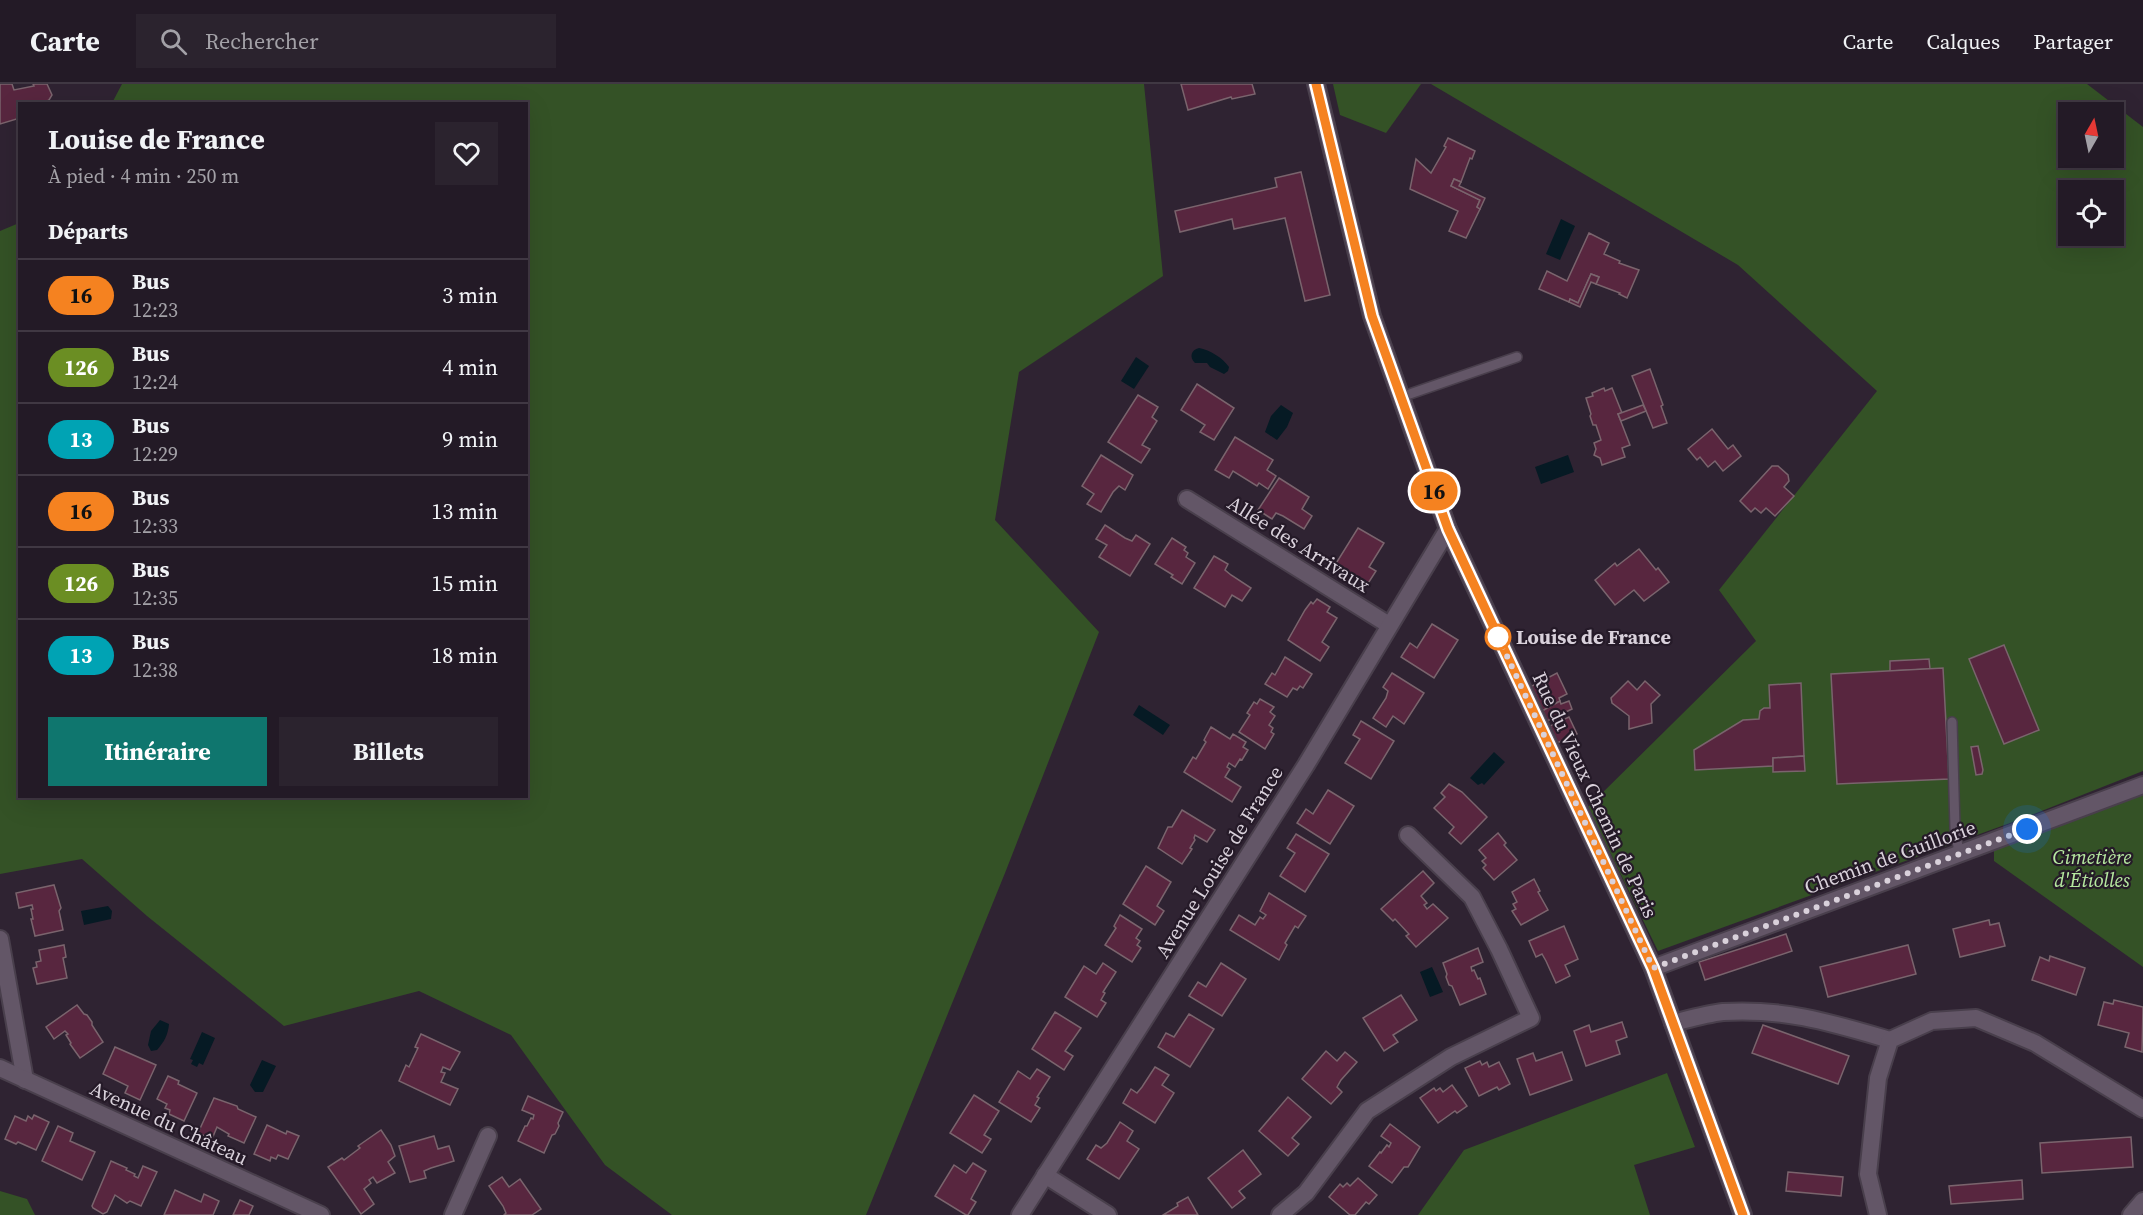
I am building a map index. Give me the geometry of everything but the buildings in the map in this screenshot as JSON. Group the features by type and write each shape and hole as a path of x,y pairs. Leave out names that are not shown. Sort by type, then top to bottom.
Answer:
{"street":[{"name":"Rue du Vieux Chemin de Paris","path":"1316,84 1372,316 1448,529 1653,968 1743,1215"},
{"name":"Allée des Arrivaux","path":"1187,499 1389,625"},
{"name":"Avenue Louise de France","path":"1020,1215 1306,765 1448,529"},
{"name":"Chemin de Guillorie","path":"1653,968 2143,785"},
{"path":"1280,1215 1306,1193 1367,1111 1451,1057 1531,1018 1472,897 1408,835"},
{"path":"0,939 25,1080"},
{"path":"1673,1023 1721,1012 1774,1012 1818,1019 1890,1040 1932,1021 1976,1018 2034,1043 2143,1109"},
{"path":"1878,1215 1868,1174 1878,1078 1890,1040"},
{"name":"Avenue du Château","path":"0,1068 321,1215"},
{"path":"453,1215 488,1136"},
{"path":"1045,1175 1108,1215"},
{"path":"2131,1215 2143,1201"}],"lane":[{"path":"1401,397 1517,357"},
{"path":"1952,722 1955,828 1959,853"}],"green space":[{"path":"122,84 1144,84 1163,276 1019,372 995,520 1099,632 1005,873 866,1215 672,1215 605,1165 511,1035 419,991 284,1026 147,916 82,859 0,874 0,231 18,223 18,798 528,798 528,102 113,102"},
{"path":"1333,84 1421,84 1386,133 1340,115"},
{"path":"1431,84 2087,84 2110,102 2058,102 2058,168 2124,168 2124,112 2143,127 2143,771 2021,819 1658,951 1588,807 1756,641 1719,590 1877,391 1738,265"},
{"name":"Cimetière d'Étiolles","path":"2143,795 2143,967 1994,861 1994,849"},
{"path":"1667,1073 1695,1147 1634,1165 1650,1215 1418,1215 1464,1150"},
{"path":"0,1191 27,1199 35,1215 0,1215"}],"water":[{"path":"1561,219 1575,226 1560,260 1546,254"},
{"path":"1199,348 1220,358 1229,367 1228,371 1224,374 1207,363 1195,363 1192,354"},
{"path":"1136,357 1149,366 1134,389 1121,381"},
{"path":"1281,405 1293,413 1287,427 1277,440 1265,432 1271,416"},
{"path":"1568,455 1574,472 1541,484 1535,467"},
{"path":"1139,705 1170,725 1163,735 1133,715"},
{"path":"1494,752 1505,762 1484,785 1482,783 1478,785 1470,778"},
{"path":"108,906 112,911 111,919 84,925 81,911"},
{"path":"1432,967 1443,992 1430,997 1420,972"},
{"path":"160,1020 169,1024 168,1032 157,1050 151,1051 148,1045 151,1031"},
{"path":"202,1032 215,1038 203,1065 199,1063 197,1067 191,1064 193,1060 190,1059"},
{"path":"262,1060 276,1066 263,1092 255,1092 250,1085"}],"bus line":[{"name":"16","path":"1316,84 1372,316 1448,529 1653,968 1743,1215"}],"place":[{"name":"Louise de France","path":"1498,637"}],"route":[{"path":"1498,637 1653,968 2027,829"}]}
